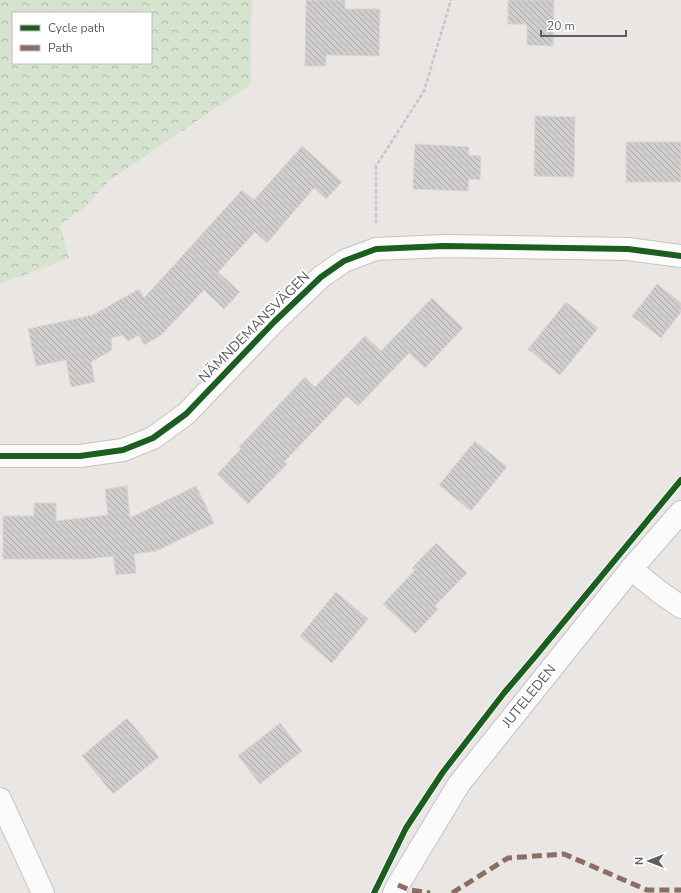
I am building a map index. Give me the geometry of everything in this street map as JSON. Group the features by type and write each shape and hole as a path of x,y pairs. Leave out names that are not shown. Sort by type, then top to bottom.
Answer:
{"street":[{"name":"NÄMNDEMANSVÄGEN","path":"0,456 80,456 123,450 153,438 186,414 275,321 321,277 344,261 376,249 444,246 628,249 681,256"},
{"name":"JUTELEDEN","path":"394,893 459,784 631,569 681,512"},
{"path":"631,569 681,607"},
{"path":"0,800 43,893"}],"path":[{"path":"376,249 376,166 424,91 451,0"}],"green space":[{"path":"0,0 253,0 251,20 251,84 110,180 85,207 60,225 69,258 0,284"}],"building":[{"path":"306,0 345,0 345,9 380,9 379,56 326,55 326,66 305,66"},
{"path":"508,0 554,0 553,46 527,45 527,24 508,24"},
{"path":"535,116 575,117 574,177 534,176"},
{"path":"626,142 681,142 681,182 626,182"},
{"path":"415,144 469,147 468,155 481,156 480,180 469,179 468,191 413,189"},
{"path":"302,146 342,182 326,199 314,188 267,243 255,232 218,272 240,292 224,309 204,290 161,335 144,345 139,335 128,341 122,335 111,338 112,350 91,362 95,382 71,387 66,360 36,366 28,329 93,315 139,289 144,298 242,190 254,200"},
{"path":"657,284 681,303 681,312 661,338 632,316"},
{"path":"432,298 463,328 425,368 409,353 358,406 347,396 284,462 287,464 248,504 217,474 241,449 239,447 305,377 315,387 365,336 381,351"},
{"path":"566,302 598,328 560,375 528,349"},
{"path":"475,441 507,467 471,511 439,485"},
{"path":"127,486 130,518 196,486 214,523 156,551 134,554 136,573 116,575 113,556 88,559 3,559 3,516 34,516 34,503 56,503 56,521 108,515 105,489"},
{"path":"436,543 467,573 435,606 438,609 415,634 383,604 415,570 412,568"},
{"path":"336,592 368,619 332,663 300,636"},
{"path":"127,718 159,757 113,794 82,756"},
{"path":"280,723 302,751 260,784 238,756"}],"marked path":[{"path":"452,893 508,858 564,854 647,890 681,890"},
{"path":"398,885 410,890 430,893"}],"cycle path":[{"path":"0,456 80,456 123,450 153,438 186,414 275,321 321,277 344,261 376,249 444,246 628,249 681,256"},
{"path":"374,893 406,828 443,772 504,693 681,480"}]}
